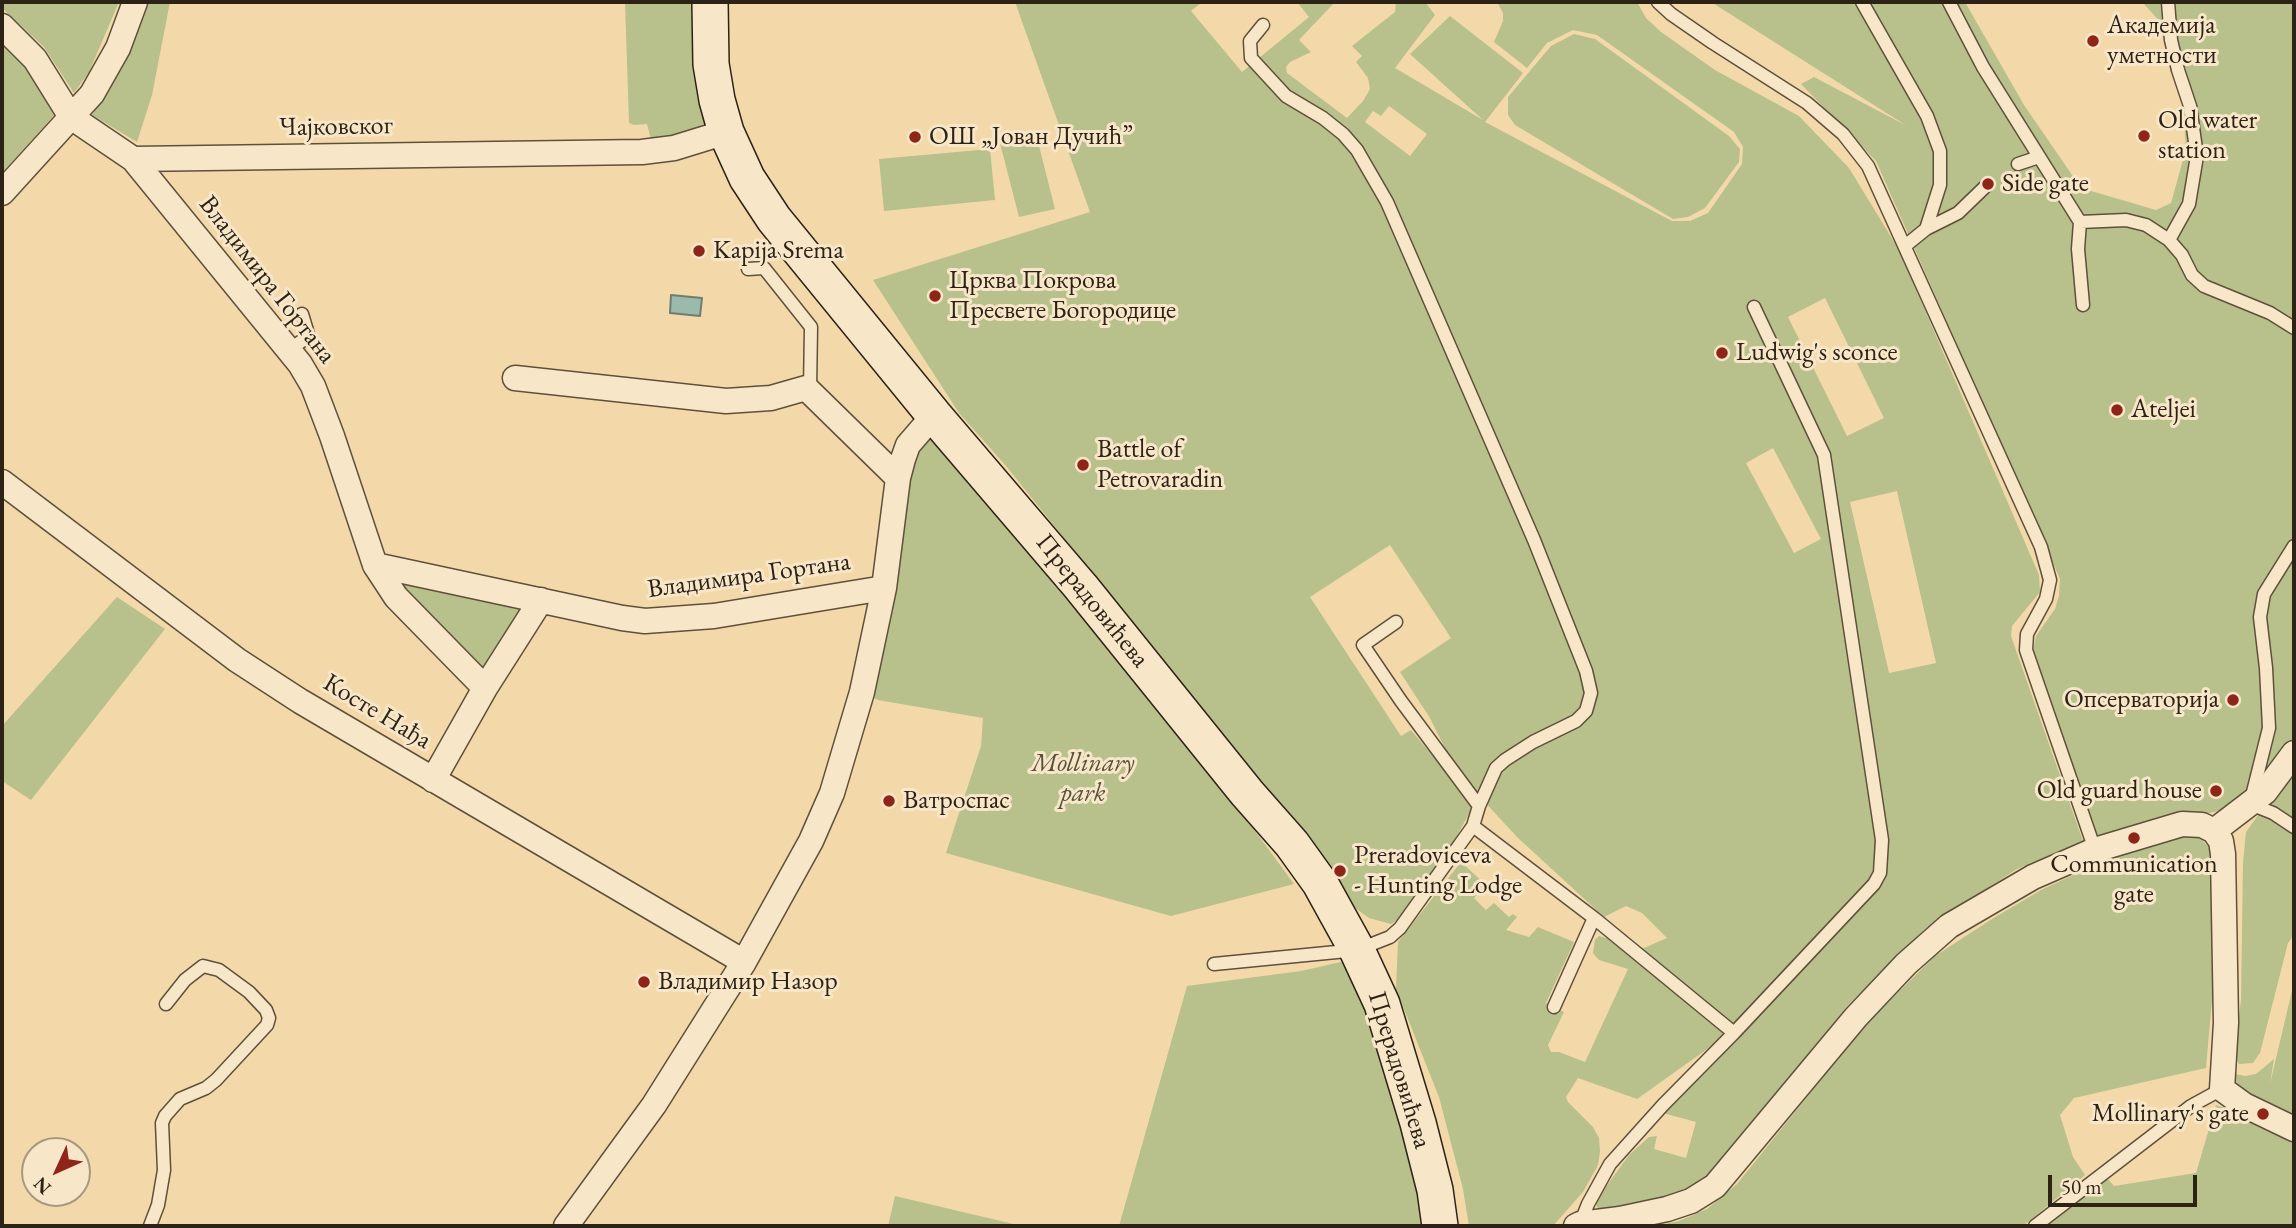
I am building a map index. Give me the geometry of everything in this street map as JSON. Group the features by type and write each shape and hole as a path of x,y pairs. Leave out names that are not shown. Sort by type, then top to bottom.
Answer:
{"main road":[{"name":"Прерадовићева","path":"710,2 711,64 726,132 747,178 774,219 934,415 1081,587 1247,793 1292,844 1320,883 1357,950 1382,1004 1402,1063 1435,1190 1440,1226"}],"street":[{"path":"2,193 92,94 111,63 135,2"},
{"path":"2,26 35,59 71,117 133,159"},
{"name":"Чајковског","path":"133,159 642,152 674,148 726,132"},
{"name":"Владимира Гортана","path":"133,159 289,350 313,386 375,565 645,621 714,616 884,588"},
{"path":"516,378 726,401 771,398 801,388 810,390 898,478"},
{"path":"566,1226 654,1105 744,962 811,841 832,793 862,692 884,588 898,478 908,445 934,415"},
{"name":"Косте Нађа","path":"2,482 237,660 300,701 744,962"},
{"path":"375,565 396,597 485,688"},
{"path":"433,780 485,688 541,600"},
{"path":"2214,831 2265,792 2294,753"},
{"path":"1578,1225 1667,1209 1691,1201 1715,1186 1856,1017 1928,943 1981,905 2022,882 2095,850 2182,824 2202,825 2214,831 2221,841 2223,854 2226,1023 2222,1089 2244,1105 2294,1129"}],"lane":[{"path":"1658,2 1713,43 1807,103 1843,134 1868,166 2041,547 2050,580 2046,599 2027,634 2026,650 2095,850"},
{"path":"1862,2 1927,116 1940,151 1940,185 1926,229"},
{"path":"1949,2 1983,67 2080,222 2078,249 2083,305"},
{"path":"2168,2 2171,40 2190,106 2197,156 2189,204 2169,240"},
{"path":"1214,964 1357,950 1390,937 1400,928 1473,826 1496,768 1533,742 1576,721 1586,711 1591,693 1586,671 1528,527 1387,201 1357,150 1343,134 1323,118 1286,96 1251,58 1250,41 1263,25"},
{"path":"2018,164 2039,157"},
{"path":"1905,246 1926,229 1958,213 1988,184"},
{"path":"2080,222 2126,220 2146,225 2169,240 2192,275 2204,286 2270,313 2294,327"},
{"path":"748,269 764,268 811,327 810,390"},
{"path":"1578,1225 1610,1164 1662,1105 1734,1033 1874,884 1880,873 1882,840 1824,455 1754,307"},
{"path":"289,350 308,334 302,314"},
{"path":"2294,547 2264,594 2260,617 2269,728 2250,804 2273,813 2294,827"},
{"path":"1396,622 1363,645 1479,807"},
{"path":"1473,826 1594,918 1734,1033"},
{"path":"1553,1007 1594,918"},
{"path":"150,1226 156,1212 164,1170 162,1123 165,1116 180,1099 206,1088 216,1080 267,1025 270,1018 249,992 219,970 203,966 185,980 166,1004"},
{"path":"2035,1226 2191,1106 2222,1089"}],"green space":[{"path":"2,2 119,2 89,72 74,93 44,47 2,8"},
{"path":"146,2 170,2 152,95 137,142 92,115 127,58"},
{"path":"625,2 710,2 726,132 654,151 647,124 629,123"},
{"path":"1015,2 1202,2 1191,11 1242,72 1309,17 1297,2 1335,2 1299,40 1311,52 1290,62 1286,67 1287,73 1347,118 1370,89 1368,78 1356,62 1362,56 1352,46 1395,12 1396,2 1425,2 1435,15 1395,68 1483,120 1410,54 1450,16 1523,73 1485,122 1672,221 1690,221 1708,213 1742,164 1743,147 1734,132 1597,35 1573,30 1547,43 1527,68 1494,42 1503,21 1503,13 1497,2 1637,2 1646,18 1661,32 1715,70 1799,116 1849,168 1899,250 2039,575 2040,592 2012,626 2011,636 2083,841 2017,869 1925,929 1847,1006 1717,1173 1699,1190 1599,1211 1595,1202 1629,1155 1649,1137 1657,1136 1654,1149 1686,1158 1696,1122 1663,1113 1720,1043 1713,1045 1637,1099 1578,1078 1566,1097 1593,1127 1599,1138 1600,1151 1598,1165 1583,1192 1553,1226 1469,1226 1463,1189 1439,1097 1396,989 1398,942 1461,862 1486,885 1474,898 1486,910 1494,903 1509,917 1513,914 1517,917 1506,930 1529,937 1538,927 1574,942 1546,1003 1564,1012 1548,1045 1551,1052 1559,1052 1585,1062 1628,969 1599,960 1593,953 1595,940 1599,936 1644,948 1667,938 1642,913 1626,906 1604,917 1517,837 1456,771 1430,718 1400,672 1451,638 1390,545 1310,597 1401,736 1411,730 1469,799 1471,805 1470,812 1450,848 1400,918 1391,924 1369,918 1351,905 1093,574 1006,466 959,413 873,280 1090,212","holes":["1389,106 1427,134 1410,156 1365,122 1373,111 1381,116","1825,298 1884,418 1847,436 1788,317","1773,448 1821,539 1794,553 1746,463","1897,491 1936,663 1889,673 1850,502"]},
{"path":"1711,2 1853,2 1868,26 1864,2 1965,2 2024,105 2081,188 2156,210 2171,203 2186,149 2183,105 2163,25 2142,2 2294,2 2294,935 2288,943 2260,1053 2253,1063 2239,1064 2234,1056 2241,1000 2243,863 2246,832 2269,800 2099,837 2094,834 2033,651 2036,636 2055,609 2060,579 1876,161 1801,84 1814,77 1907,126"},
{"path":"1574,34 1595,39 1729,136 1740,149 1739,162 1705,208 1688,217 1673,219 1515,125 1508,115 1508,97 1551,46"},
{"path":"2,43 26,62 56,113 2,173"},
{"path":"1036,134 1055,209 1019,217 1000,143"},
{"path":"990,149 995,200 884,211 879,159"},
{"name":"Mollinary park","path":"935,437 1212,772 1294,884 1171,916 946,853 981,746 983,718 878,700 862,692 908,445"},
{"path":"375,565 541,600 485,688"},
{"path":"117,597 165,629 31,800 2,781 2,726"},
{"path":"2194,832 2208,846 2211,856 2217,942 2206,1068 2074,1098 2060,1115 2073,1157 2085,1175 2023,1226 1654,1226 1679,1221 1707,1209 1737,1184 1865,1025 1935,956 2041,890 2136,846"},
{"path":"1345,961 1372,1009 1430,1226 1119,1226 1187,986 1301,971"},
{"path":"2294,982 2294,1123 2237,1086 2235,1074 2256,1074 2274,1059 2270,1084"},
{"path":"2216,1105 2261,1121 2294,1139 2294,1226 2041,1226 2106,1177 2114,1186 2196,1173"},
{"path":"895,1196 1022,1226 888,1226"}],"shaded area":[{"path":"671,295 702,298 700,316 670,313"}],"place":[{"name":"Академија уметности","path":"2093,41"},
{"name":"Old water station","path":"2144,136"},
{"name":"ОШ „Јован Дучић”","path":"915,137"},
{"name":"Side gate","path":"1988,184"},
{"name":"Kapija Srema","path":"699,251"},
{"name":"Црква Покрова Пресвете Богородице","path":"935,296"},
{"name":"Ludwig's sconce","path":"1722,353"},
{"name":"Ateljei","path":"2117,410"},
{"name":"Battle of Petrovaradin","path":"1083,465"},
{"name":"Опсерваторија","path":"2233,700"},
{"name":"Old guard house","path":"2216,791"},
{"name":"Ватроспас","path":"889,801"},
{"name":"Communication gate","path":"2134,838"},
{"name":"Preradoviceva - Hunting Lodge","path":"1340,871"},
{"name":"Владимир Назор","path":"644,982"},
{"name":"Mollinary's gate","path":"2263,1114"}]}
